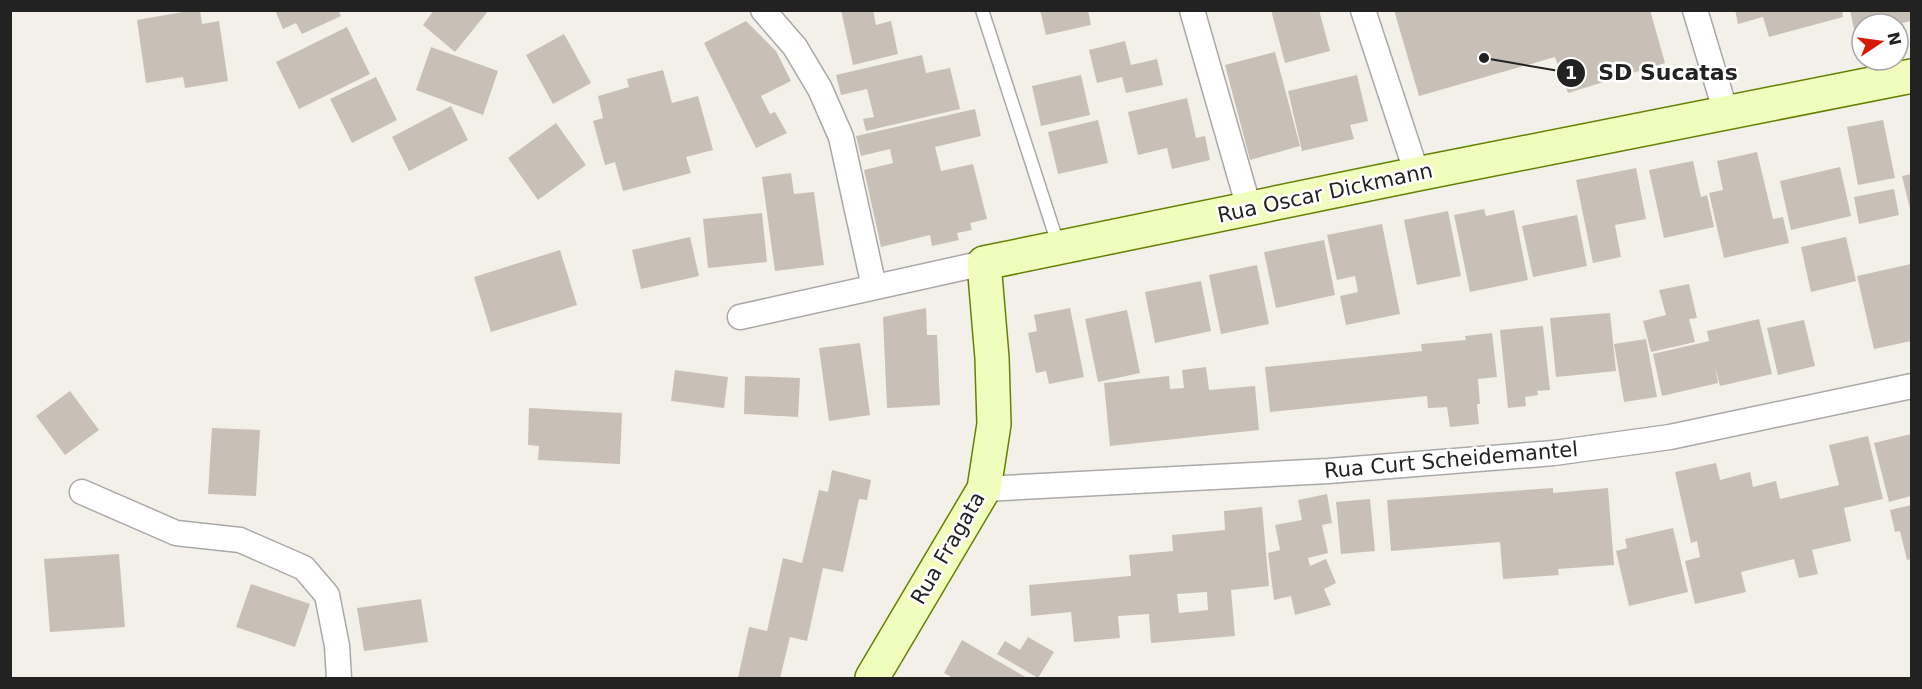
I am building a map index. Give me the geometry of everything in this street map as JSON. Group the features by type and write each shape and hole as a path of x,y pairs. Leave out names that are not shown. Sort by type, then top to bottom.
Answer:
{"street":[{"path":"763,10 795,47 820,89 841,137 874,287"},
{"path":"1192,10 1249,208"},
{"path":"1363,10 1418,174"},
{"path":"1695,10 1726,113"},
{"name":"Rua Oscar Dickmann","path":"740,317 1249,208 1911,76"},
{"name":"Rua Fragata","path":"872,678 984,489 994,424 992,358 984,263"},
{"name":"Rua Curt Scheidemantel","path":"984,489 1328,471 1554,453 1670,437 1911,386"},
{"path":"82,492 176,533 240,540 304,568 327,596 337,646 339,678"}],"lane":[{"path":"982,10 1059,248"}],"building":[{"path":"200,10 202,24 219,21 228,81 185,88 183,77 146,83 137,20"},
{"path":"275,10 338,10 341,16 302,34 296,23 283,29"},
{"path":"434,10 489,10 455,52 423,25"},
{"path":"841,10 873,10 876,25 891,21 898,54 853,65"},
{"path":"1040,10 1088,10 1091,25 1046,35"},
{"path":"1271,10 1319,10 1330,51 1285,63"},
{"path":"1394,10 1650,10 1665,63 1568,93 1555,57 1419,96"},
{"path":"1735,10 1842,10 1843,17 1769,37 1763,17 1738,24"},
{"path":"1850,10 1910,10 1911,21 1910,12 1850,12"},
{"path":"746,21 776,51 791,81 761,96 770,114 775,112 787,133 756,148 704,43"},
{"path":"347,27 370,74 299,109 276,62"},
{"path":"564,34 591,83 553,104 526,55"},
{"path":"1125,41 1131,65 1157,59 1163,85 1126,93 1122,77 1097,83 1089,50"},
{"path":"431,47 498,71 483,115 416,90"},
{"path":"1275,52 1300,146 1250,160 1225,65"},
{"path":"922,55 926,73 950,68 960,109 866,131 863,119 874,117 867,89 841,95 836,75"},
{"path":"663,70 672,103 698,96 713,150 686,157 691,173 623,191 615,162 605,165 593,121 603,118 598,96 629,87 627,79"},
{"path":"1081,75 1090,115 1041,126 1032,86"},
{"path":"1357,75 1368,121 1350,125 1354,139 1302,151 1288,91"},
{"path":"376,77 397,120 352,143 330,99"},
{"path":"1187,98 1196,138 1205,136 1210,160 1172,169 1167,148 1138,155 1128,112"},
{"path":"451,106 468,140 409,171 392,137"},
{"path":"975,109 981,136 935,147 941,171 973,164 987,219 970,223 972,230 957,233 959,240 932,246 930,235 881,247 864,170 893,163 890,149 861,156 856,136"},
{"path":"1098,120 1108,163 1058,174 1048,132"},
{"path":"1883,120 1895,178 1858,185 1847,127"},
{"path":"556,123 586,165 538,200 508,158"},
{"path":"1757,152 1773,219 1783,217 1789,243 1724,258 1709,193 1723,190 1717,161"},
{"path":"1693,161 1701,197 1707,195 1714,227 1664,238 1649,170"},
{"path":"1840,167 1851,216 1791,230 1780,181"},
{"path":"1636,168 1646,219 1615,225 1621,257 1593,263 1576,180"},
{"path":"791,173 794,194 814,192 824,265 775,271 762,177"},
{"path":"1911,174 1911,213 1902,176"},
{"path":"1894,189 1899,215 1859,224 1854,197"},
{"path":"1484,209 1486,216 1514,210 1528,280 1470,292 1454,215"},
{"path":"1448,211 1461,276 1417,285 1404,220"},
{"path":"762,213 767,262 708,268 703,219"},
{"path":"1577,215 1587,266 1533,277 1522,226"},
{"path":"1382,224 1400,314 1346,325 1340,296 1358,292 1355,276 1337,280 1327,235"},
{"path":"690,237 699,276 641,289 632,250"},
{"path":"1846,237 1856,281 1811,292 1801,247"},
{"path":"1324,240 1335,295 1276,308 1264,252"},
{"path":"560,250 577,305 491,332 474,277"},
{"path":"1911,264 1911,341 1874,349 1857,276"},
{"path":"1257,265 1269,324 1221,334 1209,275"},
{"path":"1201,281 1211,331 1155,343 1145,292"},
{"path":"1689,284 1697,318 1689,319 1695,342 1651,352 1643,321 1666,315 1659,290"},
{"path":"926,308 927,335 937,335 940,405 887,408 883,317"},
{"path":"1070,308 1084,377 1049,384 1046,371 1036,373 1028,333 1037,331 1034,315"},
{"path":"1127,310 1140,373 1098,382 1085,319"},
{"path":"1610,313 1616,371 1556,377 1550,318"},
{"path":"1759,319 1772,374 1720,386 1715,367 1718,383 1662,396 1653,354 1709,341 1707,331"},
{"path":"1804,320 1815,366 1778,375 1767,328"},
{"path":"1543,326 1550,390 1537,391 1538,395 1525,397 1526,406 1508,408 1500,330"},
{"path":"1492,333 1497,377 1478,379 1479,424 1450,427 1447,407 1428,408 1427,396 1270,412 1265,367 1422,351 1421,344 1466,340 1465,336"},
{"path":"1646,339 1657,397 1624,402 1614,344"},
{"path":"860,343 870,415 829,421 819,348"},
{"path":"1206,367 1209,390 1255,386 1259,430 1110,446 1104,383 1169,376 1170,389 1184,388 1182,370"},
{"path":"675,370 728,377 724,408 671,401"},
{"path":"745,376 800,378 798,417 744,414"},
{"path":"70,391 99,430 65,455 36,416"},
{"path":"529,408 622,413 620,464 538,460 539,446 528,445"},
{"path":"212,428 260,430 256,496 208,494"},
{"path":"1911,434 1911,496 1889,502 1874,443"},
{"path":"1868,436 1883,499 1844,508 1851,541 1812,550 1818,574 1799,578 1794,559 1741,572 1746,592 1695,604 1685,561 1700,557 1697,541 1691,543 1675,472 1716,463 1720,480 1750,472 1753,487 1776,481 1780,499 1839,485 1829,445"},
{"path":"832,470 871,480 867,500 859,499 843,572 823,568 807,641 790,637 780,678 738,678 749,627 767,631 783,558 802,563 819,490 828,492"},
{"path":"1553,488 1553,493 1608,488 1614,565 1558,569 1559,575 1503,579 1500,542 1391,551 1387,500"},
{"path":"1327,494 1332,523 1322,525 1328,553 1308,558 1310,566 1326,559 1336,583 1324,589 1331,605 1295,615 1291,596 1274,600 1268,553 1280,550 1275,525 1302,520 1298,500"},
{"path":"1370,499 1375,551 1341,554 1336,502"},
{"path":"1911,505 1911,559 1907,560 1900,531 1895,532 1890,510"},
{"path":"1262,507 1269,586 1231,590 1235,636 1151,643 1149,614 1118,616 1120,638 1074,642 1071,612 1031,616 1029,585 1131,576 1129,555 1173,551 1172,535 1225,530 1224,511","holes":["1207,592 1208,610 1179,613 1177,594"]},
{"path":"1673,528 1688,592 1629,606 1616,551 1627,548 1625,539"},
{"path":"119,554 125,627 50,632 44,559"},
{"path":"251,584 310,604 295,647 236,627"},
{"path":"421,599 428,642 364,651 357,608"},
{"path":"1028,637 1054,652 1038,678 997,654 1005,641 1020,650"},
{"path":"962,640 1027,678 953,678 944,673"}],"place":[{"name":"SD Sucatas","path":"1484,58"}]}
